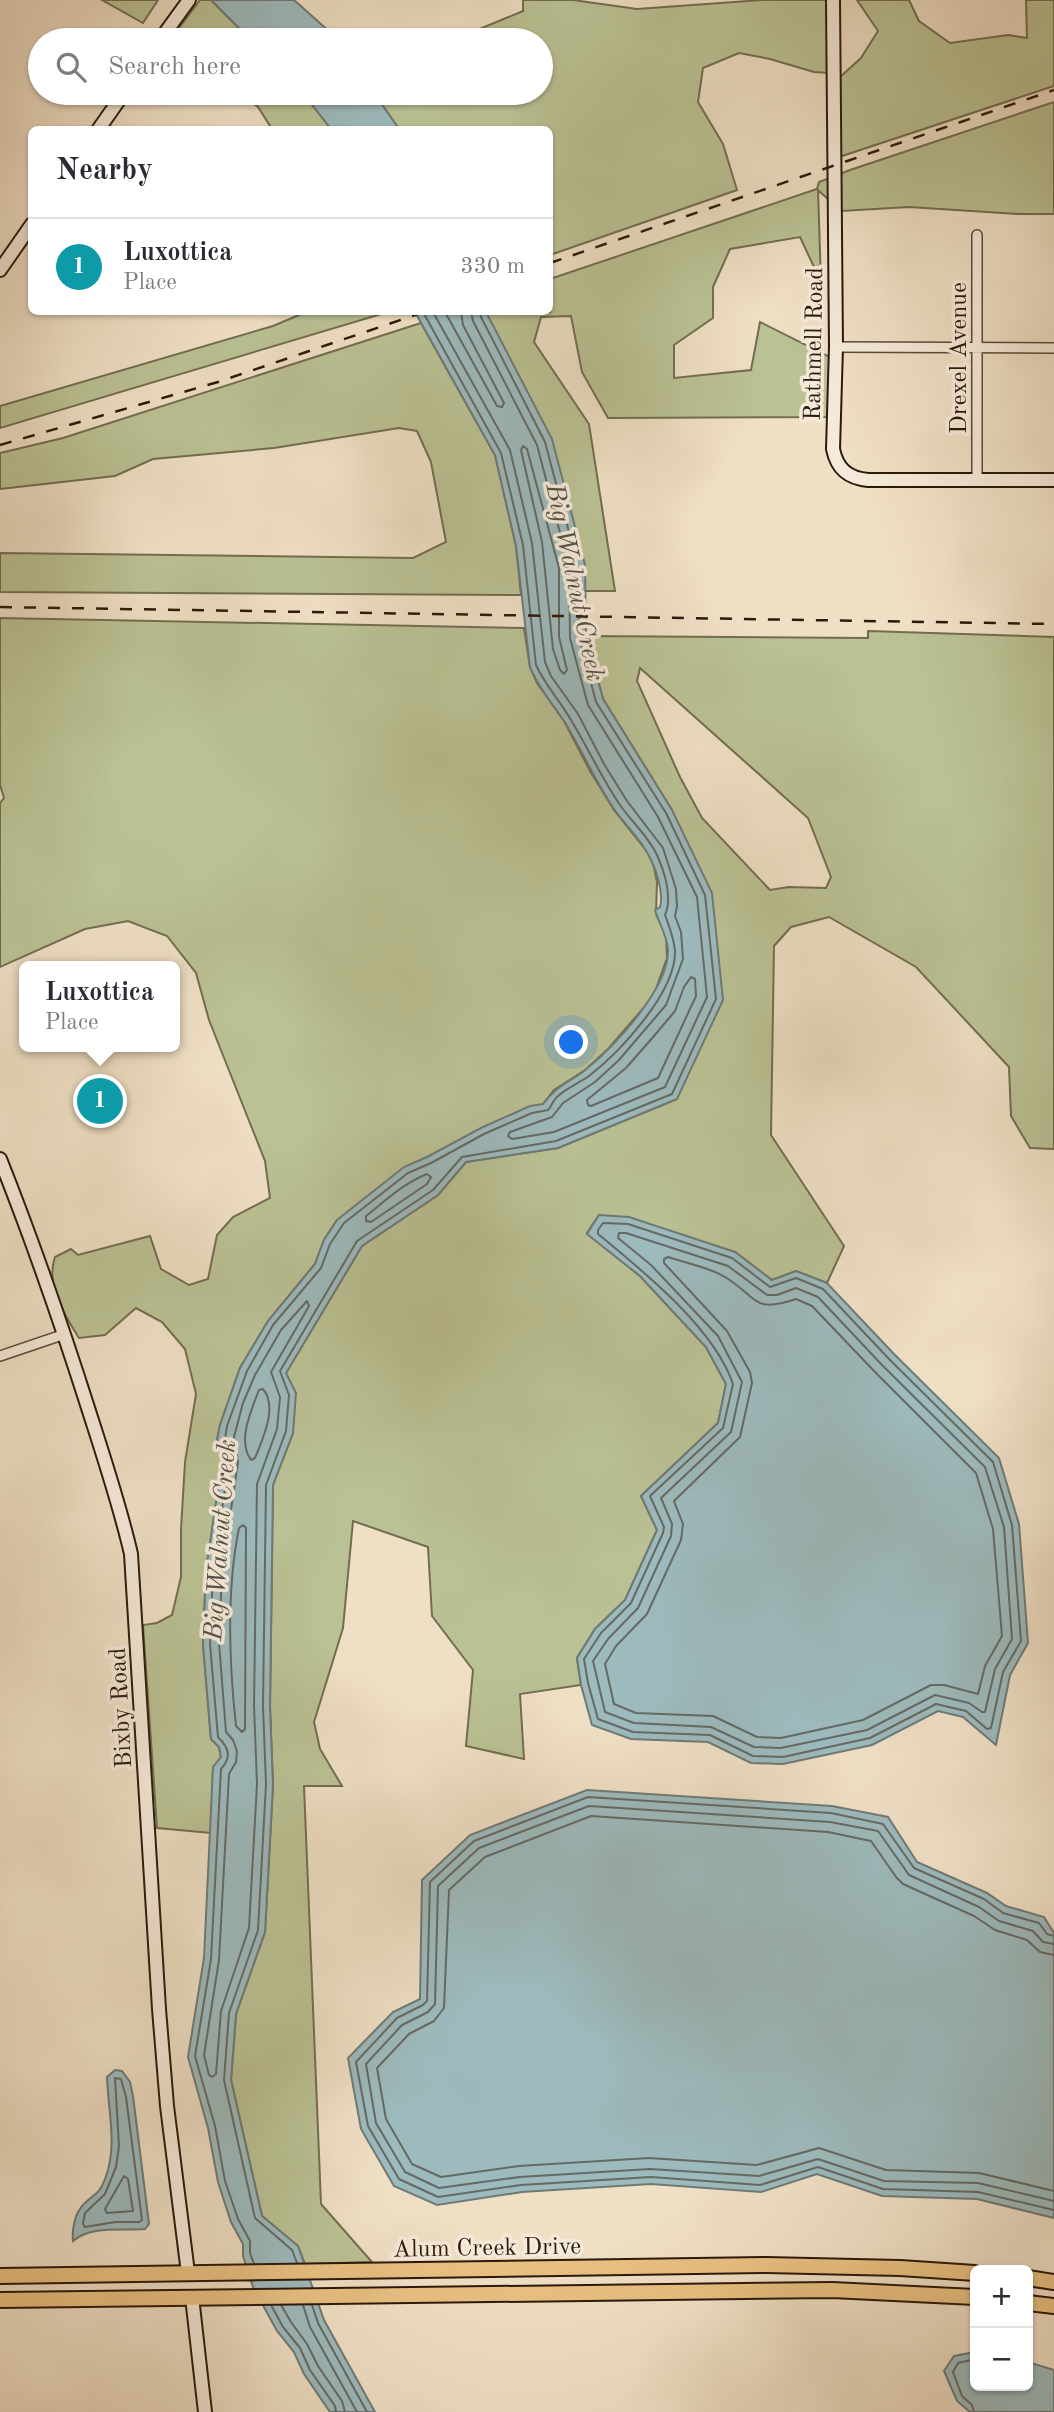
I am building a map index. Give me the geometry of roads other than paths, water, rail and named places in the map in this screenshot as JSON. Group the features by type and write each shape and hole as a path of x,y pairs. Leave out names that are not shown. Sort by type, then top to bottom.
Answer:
{"main road":[{"name":"Alum Creek Drive","path":"0,2276 766,2266 900,2267 970,2273"},
{"path":"1033,2279 1054,2282"},
{"name":"Alum Creek Drive","path":"0,2300 832,2290 970,2297"},
{"path":"1033,2304 1054,2306"}],"street":[{"path":"168,28 188,0"},
{"name":"Rathmell Road","path":"834,0 836,347 833,449 836,462 844,473 856,479 868,480 1054,480"},
{"path":"101,126 116,105"},
{"path":"0,270 28,231"},
{"name":"Drexel Avenue","path":"977,235 977,481"},
{"path":"836,347 1054,348"},
{"name":"Bixby Road","path":"0,1159 65,1334 131,1554 159,2009 167,2106 188,2273"},
{"path":"0,1356 65,1334"},
{"path":"192,2297 205,2412"}],"water":[{"path":"211,0 294,0 325,28 239,28"},
{"path":"312,105 382,105 397,126 329,126"},
{"name":"Big Walnut Creek","path":"417,315 488,315 552,439 585,565 586,636 603,699 672,810 712,893 723,1000 677,1099 558,1148 466,1162 438,1195 362,1246 286,1373 296,1393 293,1433 273,1485 270,1707 273,1785 265,1932 236,2014 231,2080 262,2216 298,2246 324,2320 375,2412 330,2412 304,2374 294,2352 277,2331 253,2287 243,2256 243,2244 231,2222 218,2182 208,2128 188,2057 204,1958 213,1767 221,1757 219,1747 211,1739 203,1644 206,1570 222,1461 222,1451 217,1440 220,1425 240,1368 268,1321 315,1264 324,1240 337,1220 404,1167 481,1128 530,1106 543,1104 557,1089 584,1071 624,1033 650,999 666,965 668,950 655,910 660,907 661,895 652,861 607,798 571,732 530,667 516,546 495,455"},
{"path":"599,1215 629,1217 735,1252 772,1280 796,1271 827,1283 999,1458 1019,1524 1028,1643 1010,1675 996,1745 963,1717 938,1711 872,1745 783,1764 751,1763 708,1742 631,1739 592,1725 577,1658 595,1629 625,1600 657,1530 641,1496 718,1423 726,1384 706,1347 640,1276 587,1234"},
{"path":"587,1790 832,1806 888,1817 917,1862 987,1893 1006,1906 1044,1917 1054,1933 1054,2218 977,2199 882,2196 817,2174 761,2192 651,2184 522,2192 437,2205 394,2186 361,2129 348,2058 393,2012 420,1999 422,1880 470,1835"},
{"path":"115,2070 122,2071 130,2082 149,2224 145,2229 89,2233 73,2241 73,2227 78,2212 101,2188 109,2167 112,2141 107,2077"},
{"path":"970,2353 970,2391 1033,2391 1033,2364 1054,2370 1054,2412 970,2412 957,2401 944,2371 954,2356"}],"railway":[{"path":"553,262 1054,90"},
{"path":"0,445 218,382 415,315"},
{"path":"0,607 1054,624"}],"place":[{"name":"Luxottica","path":"100,1101"}]}
